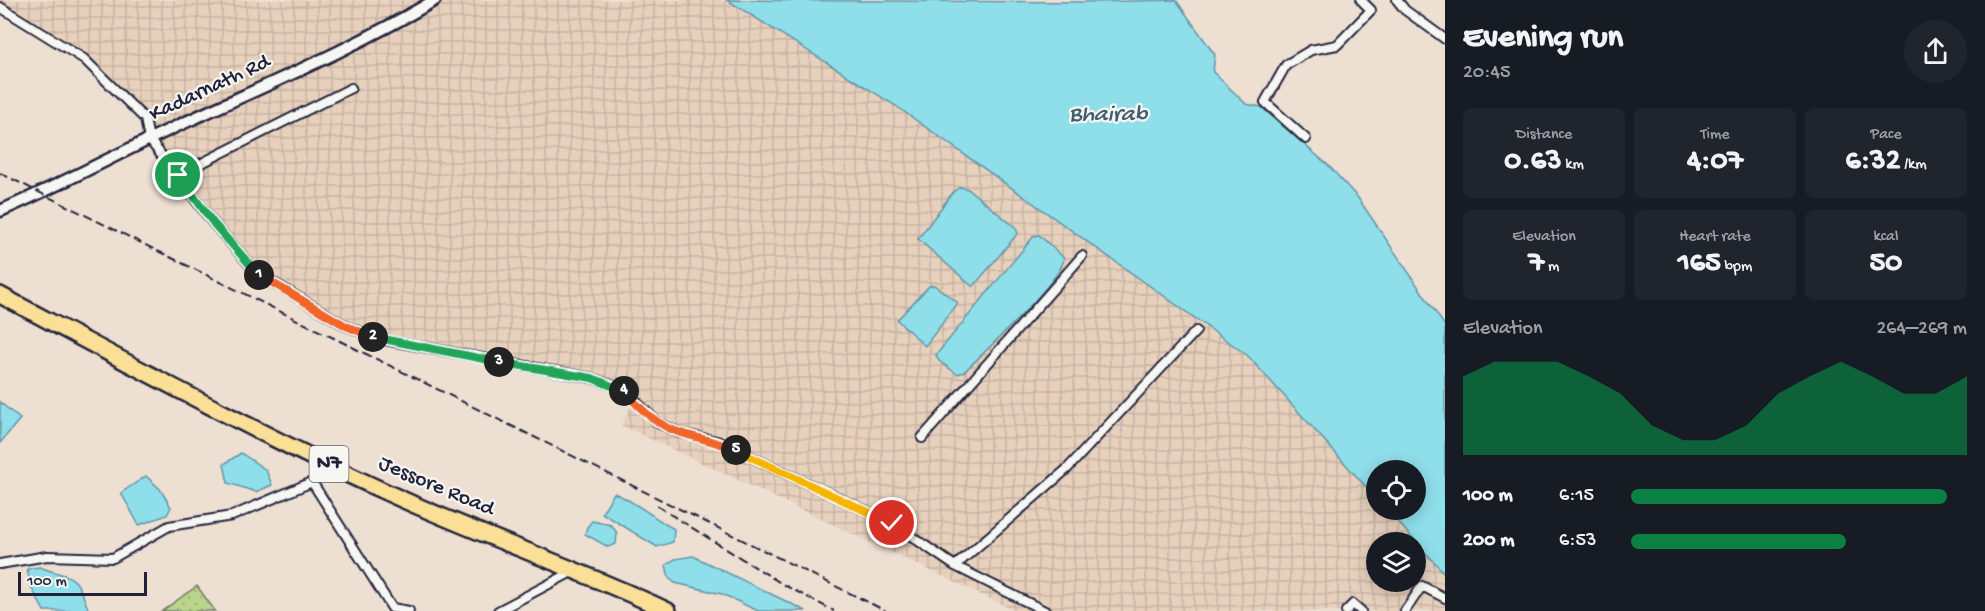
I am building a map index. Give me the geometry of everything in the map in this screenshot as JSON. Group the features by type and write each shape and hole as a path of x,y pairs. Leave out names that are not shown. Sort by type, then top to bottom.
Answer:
{"highway":[{"name":"Jessore Road","path":"0,296 212,407 389,494 573,568 668,611"},
{"name":"Jessore Road","path":"0,305 381,499 568,574 651,611"}],"main road":[{"name":"Kadarnath Rd","path":"0,211 149,139 376,35 435,0"}],"street":[{"path":"1306,139 1264,102 1287,65 1311,50 1337,45 1371,9 1361,0"},
{"path":"1398,0 1406,10 1445,39"},
{"path":"0,7 84,59 146,119 149,139 214,224 257,273 346,326 379,339 592,378 624,390 658,423 680,433 717,441 892,523 955,567 1046,611"},
{"path":"178,175 351,88"},
{"path":"922,438 1082,256"},
{"path":"955,567 1067,469 1196,332"},
{"path":"0,564 47,556 113,558 169,526 232,516 312,482 392,608 409,611"},
{"path":"498,611 568,574"},
{"path":"1405,611 1422,586 1445,597"},
{"path":"1346,611 1353,604 1361,611"}],"shaded area":[{"path":"0,0 727,0 896,106 1247,355 1366,487 1366,520 1396,520 1407,532 1366,532 1366,592 1426,592 1426,553 1445,574 1445,611 1016,611 621,425 639,392 592,378 424,349 346,326 247,262 178,175 145,119 84,59 0,10"}],"green space":[{"path":"197,586 215,611 162,611"}],"water":[{"name":"Bhairab","path":"727,0 1090,2 1176,0 1215,55 1213,72 1246,104 1261,107 1329,166 1358,198 1445,326 1445,574 1426,553 1426,532 1407,532 1396,520 1426,520 1426,460 1366,460 1366,487 1247,355 896,106"},
{"path":"960,187 968,189 1015,227 1018,233 973,287 918,239 953,192"},
{"path":"1039,235 1064,258 1061,268 1038,298 964,372 957,374 939,361 936,355 1034,236"},
{"path":"934,285 958,303 925,346 897,320 929,286"},
{"path":"0,402 20,419 0,443"},
{"path":"241,453 266,470 272,485 256,492 228,483 224,464"},
{"path":"146,476 160,489 171,507 167,515 139,525 121,493"},
{"path":"614,493 674,529 673,542 657,547 602,513"},
{"path":"592,521 611,525 617,533 616,544 608,547 585,534"},
{"path":"693,556 806,611 758,611 722,594 675,583 669,578 666,565 675,559"},
{"path":"39,567 73,579 89,611 44,611 31,587 27,569"}],"railway":[{"path":"0,173 886,611"},
{"path":"657,506 784,585 834,611"}],"route":[{"path":"178,175 214,224 257,273 346,326 379,339 424,349 592,378 624,390 658,423 680,433 717,441 892,523"}]}
